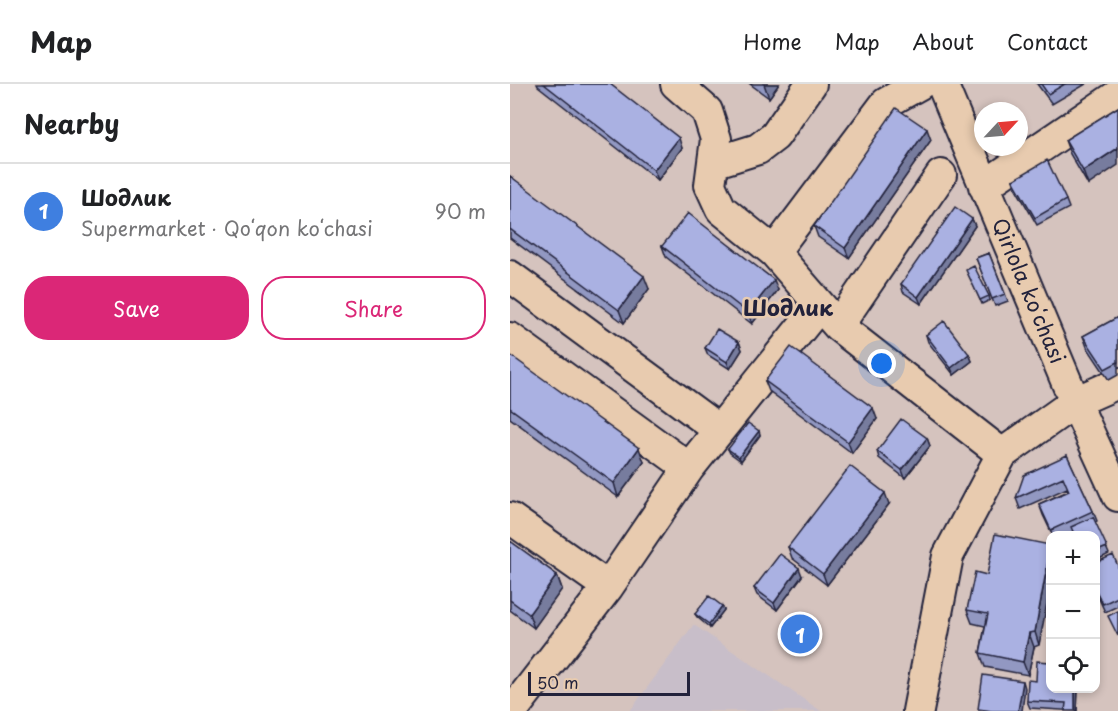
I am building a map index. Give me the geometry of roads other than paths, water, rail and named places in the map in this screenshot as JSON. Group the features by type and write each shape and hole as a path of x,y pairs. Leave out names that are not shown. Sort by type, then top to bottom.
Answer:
{"street":[{"path":"676,84 707,111 716,139 710,185 721,209 774,252 828,316 1002,454"},
{"path":"713,163 758,149 775,136 811,84"},
{"path":"774,252 886,103 920,84"},
{"name":"Qirlola koʻchasi","path":"942,84 1075,402 1118,496"},
{"path":"984,186 1118,94"},
{"path":"511,711 608,587 689,468 719,430 828,316 941,175"},
{"path":"510,276 719,430"},
{"path":"510,338 689,468"},
{"path":"918,711 948,556 1002,454 1075,402 1118,383"},
{"path":"510,518 608,587"}],"place":[{"name":"Шодлик","path":"800,634"}],"district":[{"name":"Шодлик","path":"788,308"}]}
